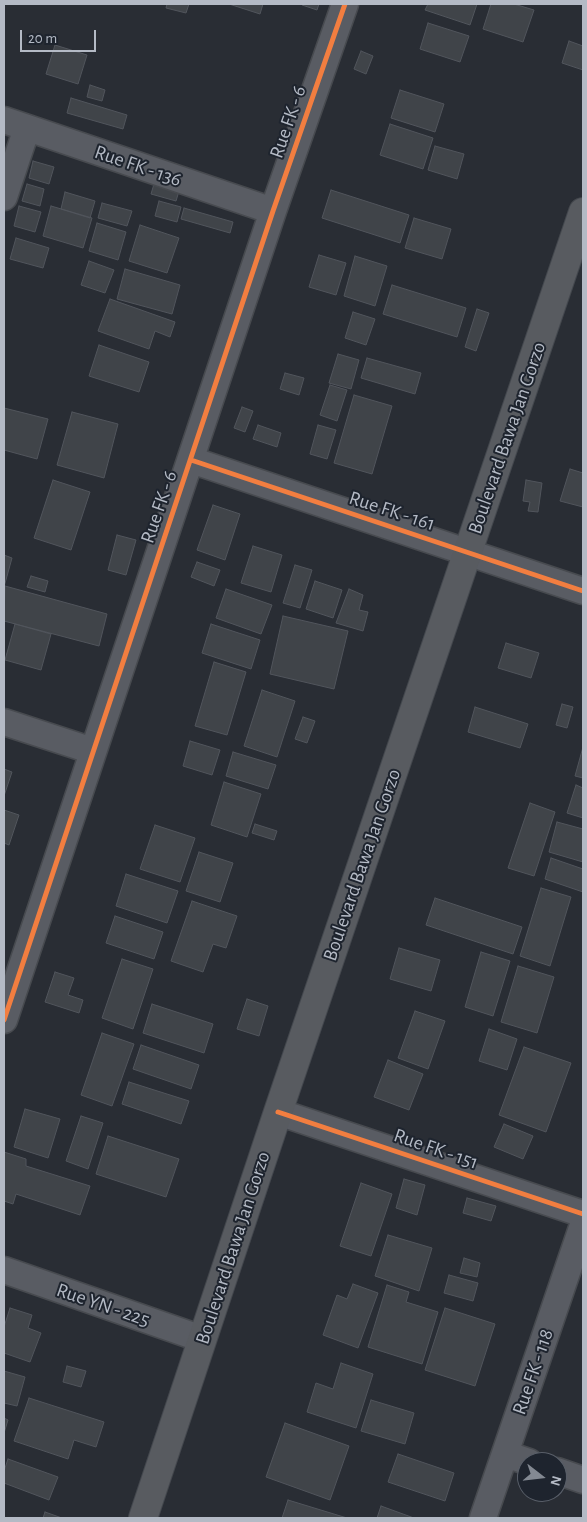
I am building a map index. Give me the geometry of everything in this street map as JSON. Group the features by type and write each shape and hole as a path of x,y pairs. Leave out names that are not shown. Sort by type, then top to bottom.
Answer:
{"main road":[{"name":"Boulevard Bawa Jan Gorzo","path":"143,1518 278,1112 583,212"}],"street":[{"name":"Rue FK - 6","path":"4,1020 273,211 345,4"},
{"name":"Rue FK - 136","path":"15,124 273,211"},
{"path":"4,197 15,124"},
{"name":"Rue FK - 161","path":"191,460 583,591"},
{"path":"4,722 93,751"},
{"name":"Rue FK - 151","path":"278,1112 583,1214"},
{"name":"Rue FK - 118","path":"482,1518 583,1225"},
{"name":"Rue YN - 225","path":"4,1270 202,1339"},
{"path":"505,1454 517,1458"},
{"path":"567,1474 583,1480"}],"building":[{"path":"167,4 189,4 186,13 166,8"},
{"path":"229,4 263,4 260,14"},
{"path":"303,4 319,4 317,10"},
{"path":"428,4 477,4 470,25 425,10"},
{"path":"491,4 514,4 534,10 523,42 483,29"},
{"path":"428,23 469,36 460,62 420,49"},
{"path":"569,41 583,46 583,70 562,63"},
{"path":"55,45 87,55 78,84 46,74"},
{"path":"361,51 373,56 366,74 354,69"},
{"path":"90,85 105,90 102,101 87,97"},
{"path":"400,90 444,104 435,132 391,118"},
{"path":"71,98 127,115 123,129 67,113"},
{"path":"390,124 433,138 423,169 380,155"},
{"path":"435,146 464,154 457,179 428,170"},
{"path":"33,161 54,167 49,184 29,178"},
{"path":"27,184 44,189 40,206 22,201"},
{"path":"154,184 179,191 176,201 151,194"},
{"path":"331,190 409,215 400,243 322,218"},
{"path":"65,192 95,201 90,218 61,209"},
{"path":"159,201 181,207 177,222 155,216"},
{"path":"102,203 132,211 127,226 98,218"},
{"path":"19,206 41,212 35,232 14,226"},
{"path":"51,206 92,218 83,248 43,236"},
{"path":"184,208 233,222 230,233 181,219"},
{"path":"414,218 451,229 442,259 405,248"},
{"path":"97,223 126,232 118,260 89,251"},
{"path":"140,225 179,238 167,273 129,261"},
{"path":"16,238 49,248 43,268 10,259"},
{"path":"319,255 346,263 336,295 309,287"},
{"path":"355,256 387,266 375,306 344,296"},
{"path":"89,261 114,270 105,293 81,285"},
{"path":"125,269 180,285 172,314 117,299"},
{"path":"392,285 466,308 457,337 383,314"},
{"path":"110,299 175,322 170,337 155,331 149,349 98,331"},
{"path":"477,309 489,313 476,351 465,347"},
{"path":"353,312 375,319 366,345 345,338"},
{"path":"99,345 149,362 139,392 89,376"},
{"path":"338,354 359,360 351,389 329,383"},
{"path":"367,358 421,373 415,394 361,378"},
{"path":"285,373 304,378 299,395 280,389"},
{"path":"330,385 347,390 337,421 320,415"},
{"path":"354,395 392,406 372,474 334,463"},
{"path":"242,407 253,411 245,432 234,428"},
{"path":"4,408 48,419 37,459 4,450"},
{"path":"72,412 118,424 104,478 57,465"},
{"path":"258,425 281,433 277,447 253,439"},
{"path":"318,425 336,430 327,459 310,454"},
{"path":"570,469 583,473 583,507 560,501"},
{"path":"53,480 90,492 71,550 34,538"},
{"path":"526,480 542,483 538,512 528,511 530,502 523,501"},
{"path":"213,505 240,514 225,560 197,550"},
{"path":"117,535 136,540 126,575 108,570"},
{"path":"253,546 282,555 271,592 241,583"},
{"path":"4,555 12,558 4,587"},
{"path":"197,562 220,570 214,586 191,577"},
{"path":"295,565 312,570 300,608 283,603"},
{"path":"31,576 48,581 45,592 27,587"},
{"path":"315,581 342,590 333,618 306,609"},
{"path":"5,586 107,614 99,646 4,621"},
{"path":"226,589 272,605 261,634 216,618"},
{"path":"349,589 363,595 359,610 368,612 363,631 336,623"},
{"path":"283,616 348,631 334,689 270,674"},
{"path":"15,624 51,634 41,670 5,660"},
{"path":"211,624 260,640 251,669 202,653"},
{"path":"506,643 539,653 531,678 498,668"},
{"path":"214,662 246,672 227,735 195,726"},
{"path":"262,690 295,701 277,757 244,746"},
{"path":"562,704 573,707 567,728 556,725"},
{"path":"475,707 528,724 520,748 468,732"},
{"path":"303,717 315,721 307,743 295,739"},
{"path":"190,741 220,750 212,775 183,766"},
{"path":"583,747 583,778 575,776"},
{"path":"233,752 276,765 268,789 226,776"},
{"path":"4,769 12,772 4,796"},
{"path":"224,782 261,794 247,837 211,825"},
{"path":"576,785 583,788 583,818 567,813"},
{"path":"530,803 555,812 534,876 508,868"},
{"path":"4,810 19,815 9,845 4,843"},
{"path":"557,822 583,829 583,862 549,852"},
{"path":"255,824 277,831 274,840 252,833"},
{"path":"155,825 195,838 180,882 140,869"},
{"path":"199,852 233,863 220,902 186,891"},
{"path":"551,858 583,869 583,892 545,879"},
{"path":"126,874 178,891 167,923 116,906"},
{"path":"541,888 571,897 550,966 520,956"},
{"path":"435,898 522,927 513,954 426,925"},
{"path":"192,901 237,916 226,948 213,944 203,972 171,961"},
{"path":"115,916 163,932 154,959 106,943"},
{"path":"399,948 440,960 431,991 390,979"},
{"path":"481,952 510,961 493,1016 465,1007"},
{"path":"122,959 153,969 133,1029 102,1018"},
{"path":"518,966 554,977 537,1033 501,1022"},
{"path":"55,972 74,978 68,995 83,1000 79,1013 45,1002"},
{"path":"247,999 268,1006 259,1036 237,1029"},
{"path":"152,1004 213,1024 204,1053 143,1033"},
{"path":"415,1011 445,1021 428,1069 398,1058"},
{"path":"489,1029 517,1039 507,1070 479,1061"},
{"path":"102,1033 134,1044 112,1106 81,1095"},
{"path":"141,1045 199,1065 191,1089 133,1069"},
{"path":"524,1047 571,1063 546,1132 499,1115"},
{"path":"388,1060 423,1074 409,1110 374,1097"},
{"path":"129,1082 189,1101 181,1124 122,1104"},
{"path":"25,1109 60,1119 48,1158 14,1147"},
{"path":"81,1116 103,1123 88,1169 66,1161"},
{"path":"504,1124 533,1136 523,1159 494,1147"},
{"path":"108,1136 179,1159 166,1197 96,1174"},
{"path":"4,1152 26,1159 26,1166 90,1186 80,1215 16,1194 13,1204 4,1201"},
{"path":"404,1179 425,1185 417,1215 396,1208"},
{"path":"361,1183 392,1194 371,1256 340,1246"},
{"path":"467,1198 496,1206 491,1221 463,1213"},
{"path":"388,1235 432,1248 419,1291 375,1276"},
{"path":"464,1258 480,1263 477,1277 460,1273"},
{"path":"449,1275 478,1283 473,1301 444,1293"},
{"path":"353,1284 378,1293 358,1348 323,1335 337,1295 347,1299"},
{"path":"387,1285 409,1292 406,1302 438,1312 422,1364 368,1347"},
{"path":"10,1308 32,1315 28,1328 41,1333 30,1362 4,1353 4,1327"},
{"path":"445,1308 495,1324 475,1386 425,1370"},
{"path":"341,1363 373,1374 356,1428 307,1412 316,1383 333,1389"},
{"path":"67,1366 86,1371 81,1387 63,1382"},
{"path":"4,1371 25,1377 17,1406 4,1403"},
{"path":"29,1398 104,1422 96,1447 74,1440 68,1459 14,1441"},
{"path":"371,1400 414,1413 405,1444 361,1431"},
{"path":"4,1418 8,1420 4,1433"},
{"path":"285,1423 349,1446 330,1500 266,1477"},
{"path":"398,1454 454,1473 445,1501 388,1482"},
{"path":"8,1459 58,1477 49,1500 4,1483 4,1471"},
{"path":"288,1500 347,1518 282,1518"},
{"path":"381,1506 414,1518 377,1518"},
{"path":"45,1512 62,1518 43,1518"}],"cycle path":[{"path":"4,1020 273,211 345,4"},
{"path":"191,460 583,591"},
{"path":"278,1112 583,1214"}]}
